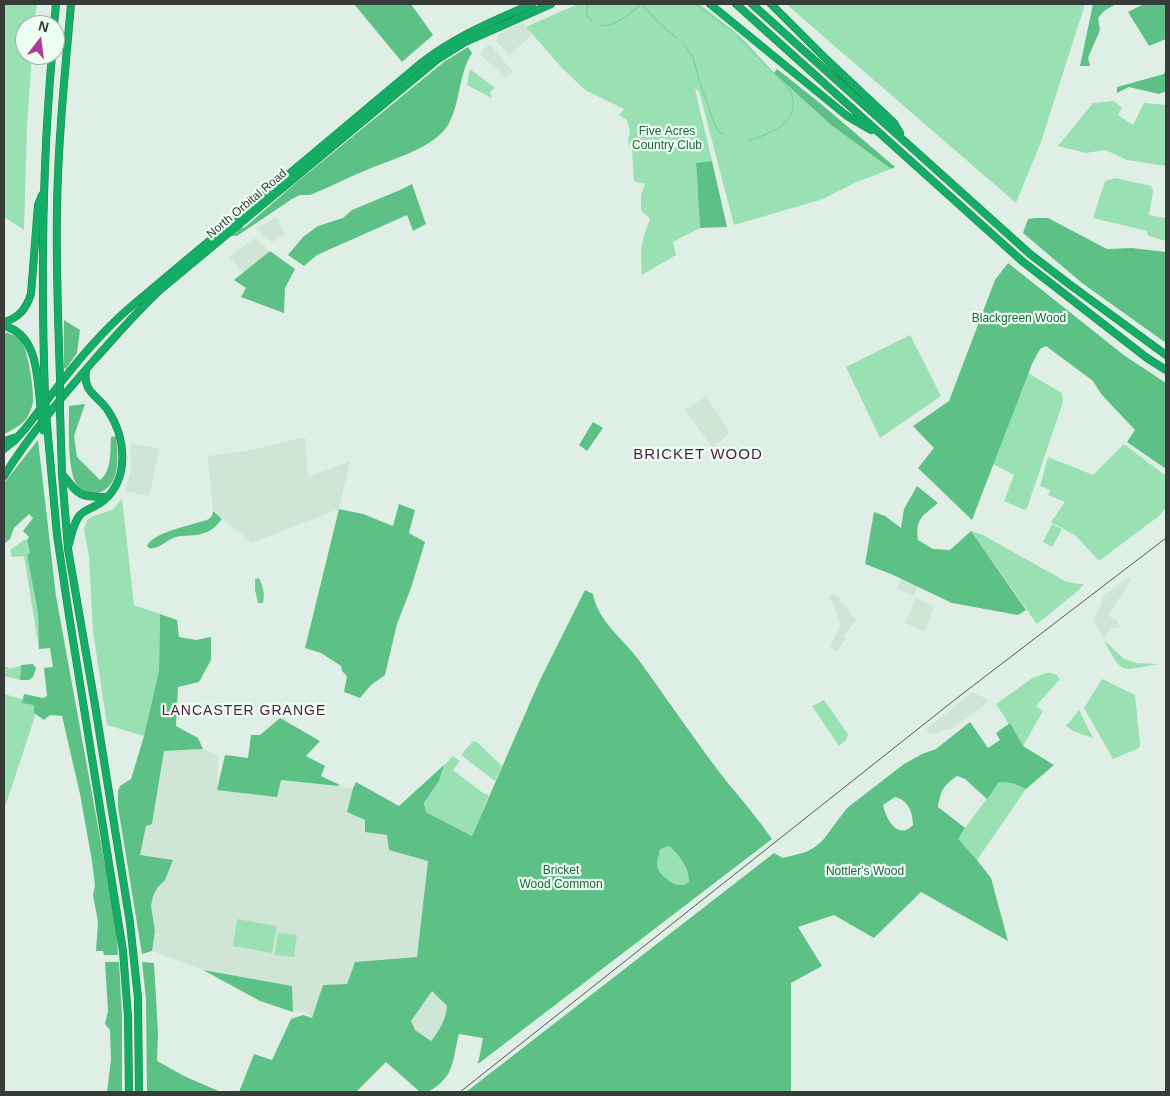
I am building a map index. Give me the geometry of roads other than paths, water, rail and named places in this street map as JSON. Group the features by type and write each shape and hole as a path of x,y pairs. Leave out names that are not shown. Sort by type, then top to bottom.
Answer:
{"highway":[{"path":"71,4 59,152 57,216 57,307 62,474 68,549 130,923 138,998 139,1092"},
{"name":"North Orbital Road","path":"4,449 25,429 83,355 113,321 438,50 469,32 532,4"},
{"name":"North Orbital Road","path":"4,476 7,464 70,388 142,307 160,290 438,59 465,42 551,4"},
{"path":"710,4 847,116 882,137"},
{"path":"736,4 882,137 1036,273 1147,358 1166,370"},
{"path":"752,4 1030,254 1166,355"},
{"path":"771,4 894,123 904,140"},
{"path":"45,428 42,296 44,190 51,65"},
{"path":"4,322 20,314 31,295 38,205 44,190"},
{"path":"4,326 18,332 29,346 35,364 68,609 122,942 128,1008 129,1092"},
{"path":"83,355 90,354 113,327 118,327 121,330"},
{"path":"68,549 78,519 84,511 101,503 113,490 119,478 122,454 120,438 115,423 108,410 88,390 85,381 86,370"},
{"path":"70,388 88,390"},
{"path":"4,441 17,437"},
{"path":"62,474 74,490 82,495 92,498 106,497"}],"waterway":[{"path":"588,4 587,14 593,22"},
{"path":"600,25 610,25 642,4 658,22 678,39"},
{"path":"695,4 734,32 790,90 793,110 789,118 776,129 749,141"},
{"path":"684,45 693,57 711,115 718,131 723,134"}],"railway":[{"path":"460,1092 957,698 1166,538"}],"district":[{"name":"BRICKET WOOD","path":"698,455"},
{"name":"LANCASTER GRANGE","path":"244,711"}],"park label":[{"name":"Five Acres Country Club","path":"667,139"},
{"name":"Blackgreen Wood","path":"1019,319"},
{"name":"Nottler's Wood","path":"865,872"},
{"name":"Bricket Wood Common","path":"561,878"}]}
